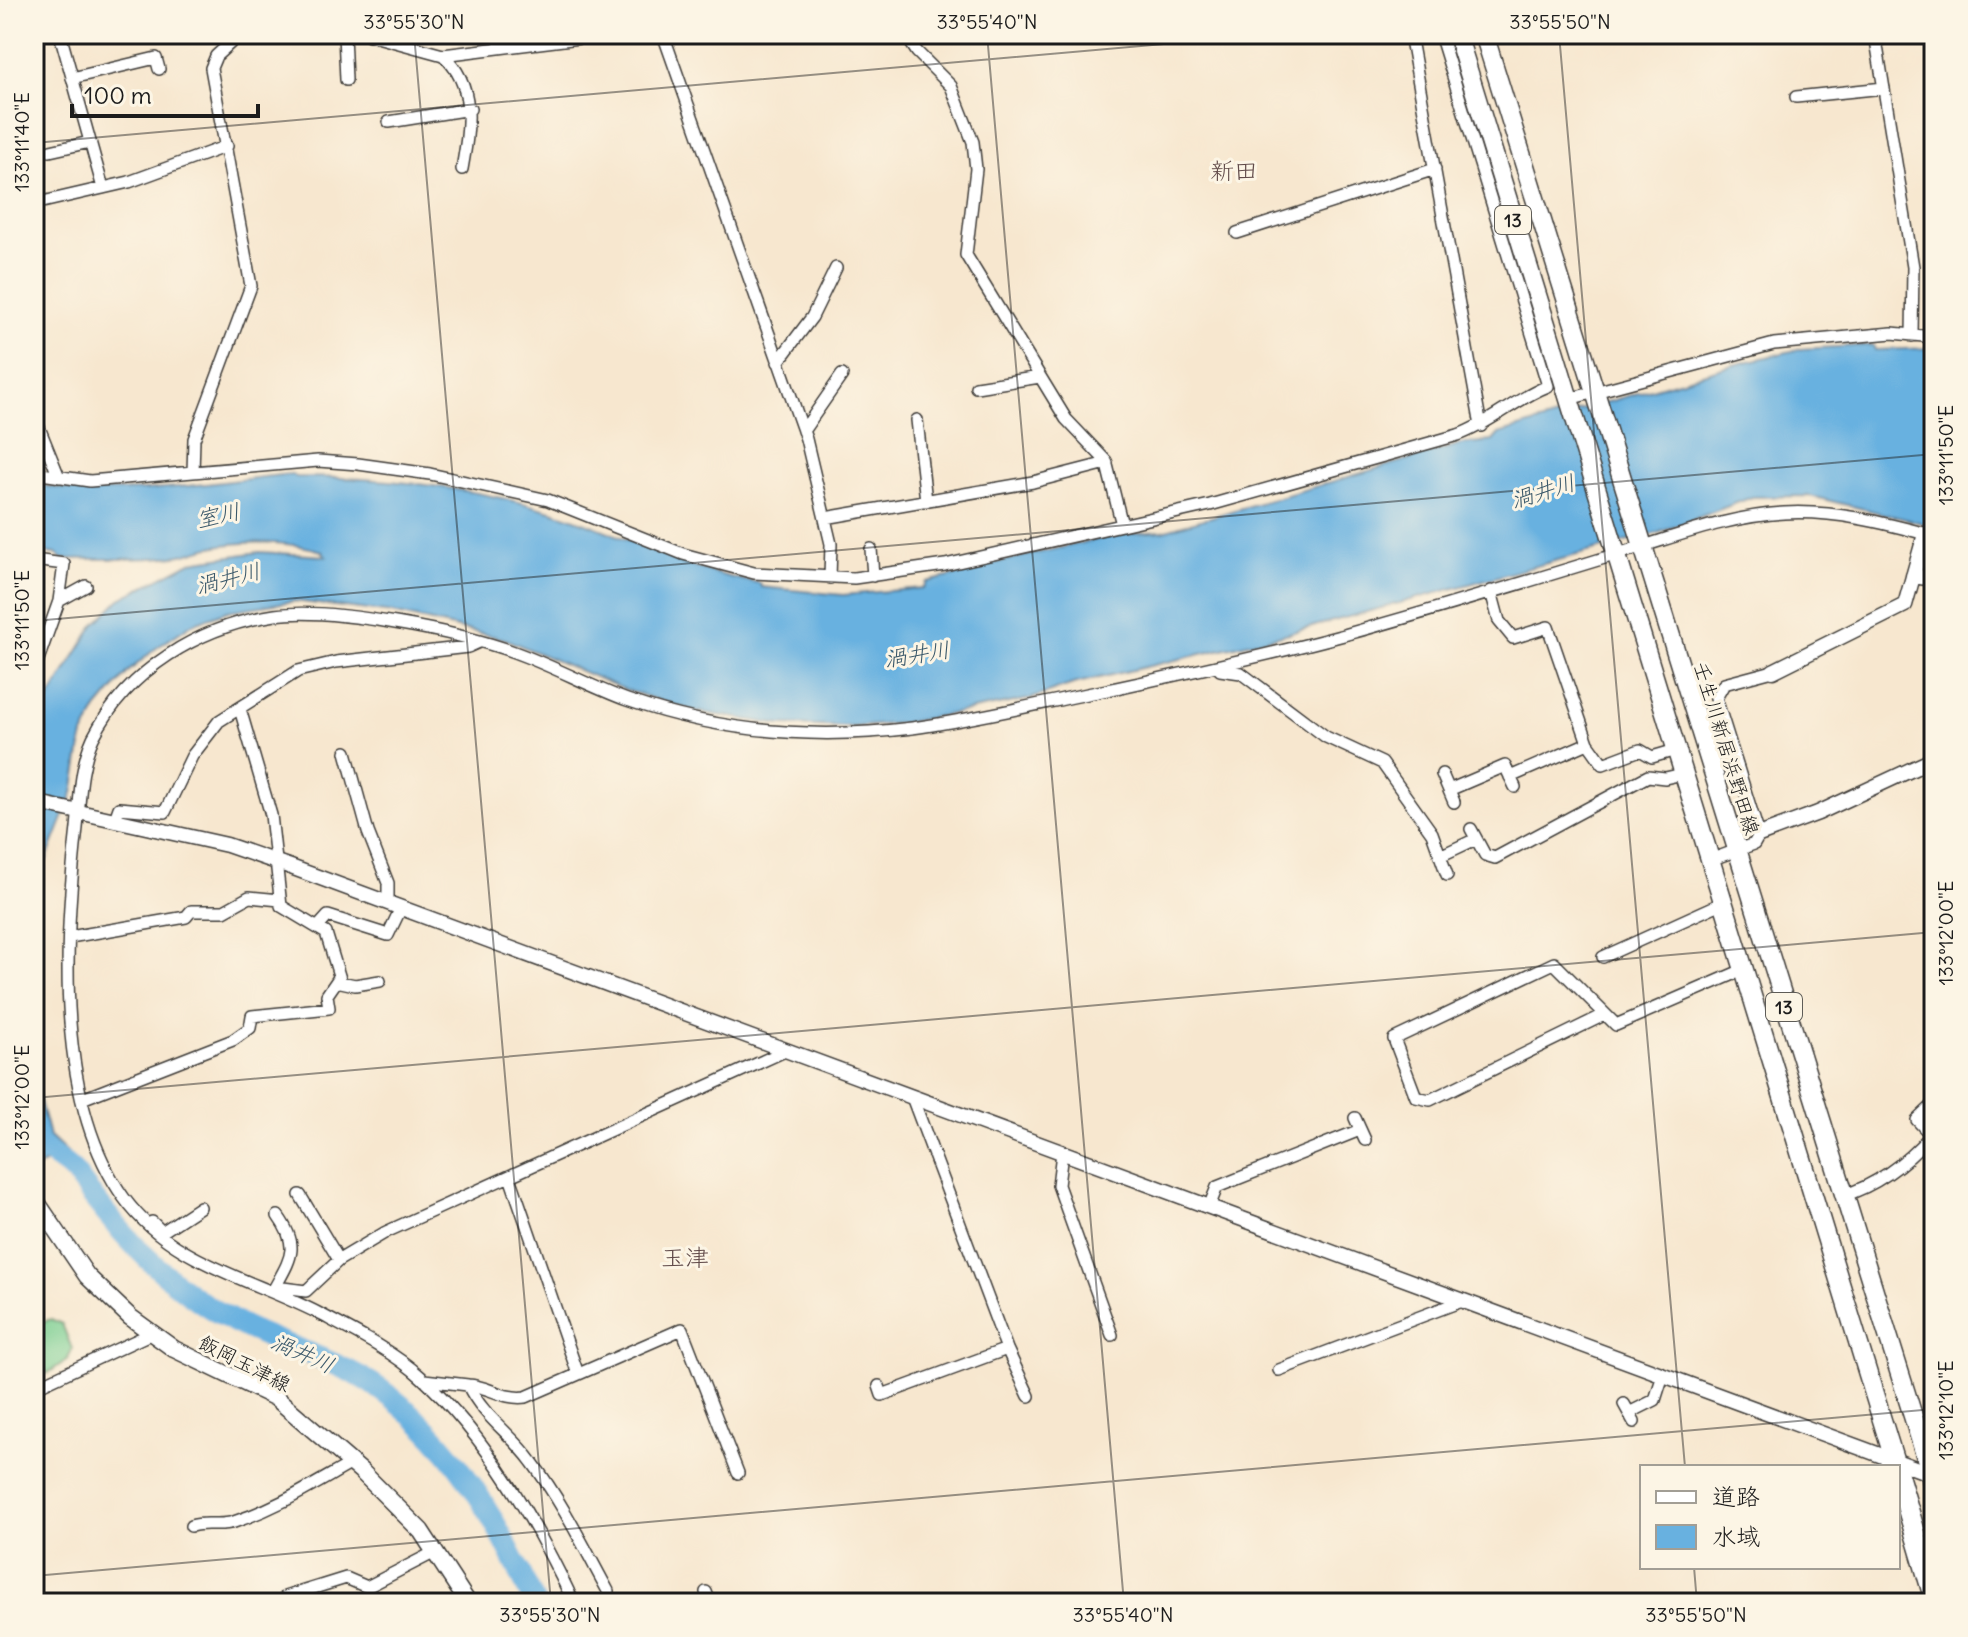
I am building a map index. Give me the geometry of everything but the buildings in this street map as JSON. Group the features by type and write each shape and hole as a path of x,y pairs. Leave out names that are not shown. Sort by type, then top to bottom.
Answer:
{"highway":[{"path":"1900,1481 1934,1597"}],"main road":[{"name":"13","path":"1457,34 1895,1465"},
{"name":"壬生川新居浜野田線","path":"1484,34 1842,1196 1933,1478"},
{"name":"飯岡玉津線","path":"34,1198 87,1276 150,1334 276,1398 352,1463 401,1509 435,1552 468,1603"}],"street":[{"path":"60,34 103,188"},
{"path":"193,472 194,439 251,286 211,68 216,56 240,34"},
{"path":"344,34 346,80"},
{"path":"366,34 443,55 612,34"},
{"path":"663,34 803,431 831,544 830,578"},
{"path":"905,34 917,52 951,86 973,142 976,169 966,255 1066,419 1107,463 1122,525"},
{"path":"1410,34 1481,426"},
{"path":"34,473 90,481 318,461 430,474 548,500 683,554 744,571 830,578 873,576 945,565 1122,525 1270,489 1481,426 1512,402 1548,386 1440,34"},
{"path":"1875,34 1913,267 1912,336"},
{"path":"443,55 465,90 470,109 462,169"},
{"path":"72,78 156,58 159,69"},
{"path":"1796,97 1884,88"},
{"path":"389,122 470,109"},
{"path":"50,151 90,142"},
{"path":"34,204 103,188 227,146"},
{"path":"1237,233 1435,169"},
{"path":"778,362 812,317 836,268"},
{"path":"1570,402 1774,344 1844,335 1934,337"},
{"path":"803,431 842,375"},
{"path":"976,387 1040,377"},
{"path":"34,415 59,477"},
{"path":"917,420 926,501"},
{"path":"825,518 1033,482 1107,463"},
{"path":"574,1603 549,1549 517,1496 479,1444 424,1380 358,1335 274,1289 182,1252 159,1237 103,1163 91,1135 82,1099 71,1022 70,937 77,811 85,757 97,730 144,673 187,641 210,630 273,615 314,612 480,642 659,709 731,726 812,734 854,734 959,720 1201,669 1343,635 1709,524 1784,513 1825,513 1929,535 1905,605 1773,671 1724,684 1716,698 1759,835"},
{"path":"871,549 873,576"},
{"path":"34,560 64,564 59,601 34,671"},
{"path":"1913,576 1934,579"},
{"path":"59,601 86,586"},
{"path":"1491,591 1499,621 1513,638 1548,627 1588,743 1603,764 1640,750 1652,757 1676,750"},
{"path":"115,819 119,808 165,812 204,737 219,721 298,671 319,665 468,647 480,642"},
{"path":"1201,669 1206,672 1233,669 1241,673 1326,737 1382,763 1432,833 1447,875"},
{"path":"82,1099 233,1040 250,1028 252,1016 329,1008 327,995 338,979 331,941 319,926 286,911 280,900 271,815 240,709"},
{"path":"1442,774 1452,796 1505,766 1513,782 1588,743"},
{"path":"319,926 328,916 384,936 392,934 395,906 368,832 346,752"},
{"path":"1710,860 1737,852 1754,844 1759,835 1818,813 1934,759"},
{"path":"1442,855 1474,834 1485,855 1495,858 1648,776 1665,778 1683,774"},
{"path":"34,802 227,845 277,862 1663,1375 1891,1465"},
{"path":"70,937 186,917 191,911 224,911 249,897 280,900"},
{"path":"1603,957 1722,903"},
{"path":"1604,1015 1430,1100 1416,1097 1394,1039 1554,963 1616,1025 1743,970"},
{"path":"338,979 355,985 380,981"},
{"path":"274,1289 306,1291 339,1260 386,1232 785,1051"},
{"path":"912,1097 1007,1349 1029,1396"},
{"path":"1842,1196 1867,1188 1913,1155 1932,1137 1917,1120 1934,1104"},
{"path":"1209,1207 1217,1187 1363,1135 1355,1118"},
{"path":"1062,1153 1058,1185 1112,1335"},
{"path":"510,1177 578,1374"},
{"path":"300,1195 339,1260"},
{"path":"144,1221 151,1221 162,1232 200,1207"},
{"path":"274,1289 291,1255 292,1236 278,1216"},
{"path":"1279,1370 1462,1301"},
{"path":"424,1380 479,1386 501,1397 515,1398 546,1390 682,1329 738,1473"},
{"path":"34,1388 150,1334"},
{"path":"879,1386 882,1395 1007,1349"},
{"path":"1629,1413 1655,1400 1663,1375"},
{"path":"468,1385 492,1421 534,1464 569,1518 608,1591"},
{"path":"191,1526 205,1521 230,1523 291,1500 352,1463"},
{"path":"1900,1468 1933,1478"},
{"path":"285,1597 346,1578 367,1587 435,1552"}],"green space":[{"path":"51,1319 62,1324 72,1349 68,1359 47,1374 42,1363 34,1362 34,1335 38,1324"}],"water":[{"name":"室川","path":"1873,345 1875,350 1934,348 1934,526 1810,496 1752,497 1658,533 1278,636 1073,684 1030,699 903,723 852,727 781,725 694,711 626,690 505,639 393,613 294,601 228,611 192,624 155,649 129,671 97,709 83,735 73,793 45,863 34,929 34,723 94,625 120,599 191,562 259,552 326,556 322,551 281,543 253,543 206,548 161,558 62,559 56,554 34,552 34,484 98,491 131,490 292,474 295,477 423,484 548,510 678,561 732,578 760,583 761,587 843,595 923,588 927,582 983,569 985,565 1121,534 1163,531 1461,444 1493,441 1499,434 1733,365 1800,349"},
{"path":"34,1079 49,1136 67,1153 34,1169"}],"waterway":[{"name":"渦井川","path":"34,1135 42,1147 72,1170 132,1243 197,1299 247,1328 365,1379 407,1410 431,1433 472,1485 505,1542 534,1603"}],"district":[{"name":"新田","path":"1234,170"},
{"name":"玉津","path":"685,1257"}]}
